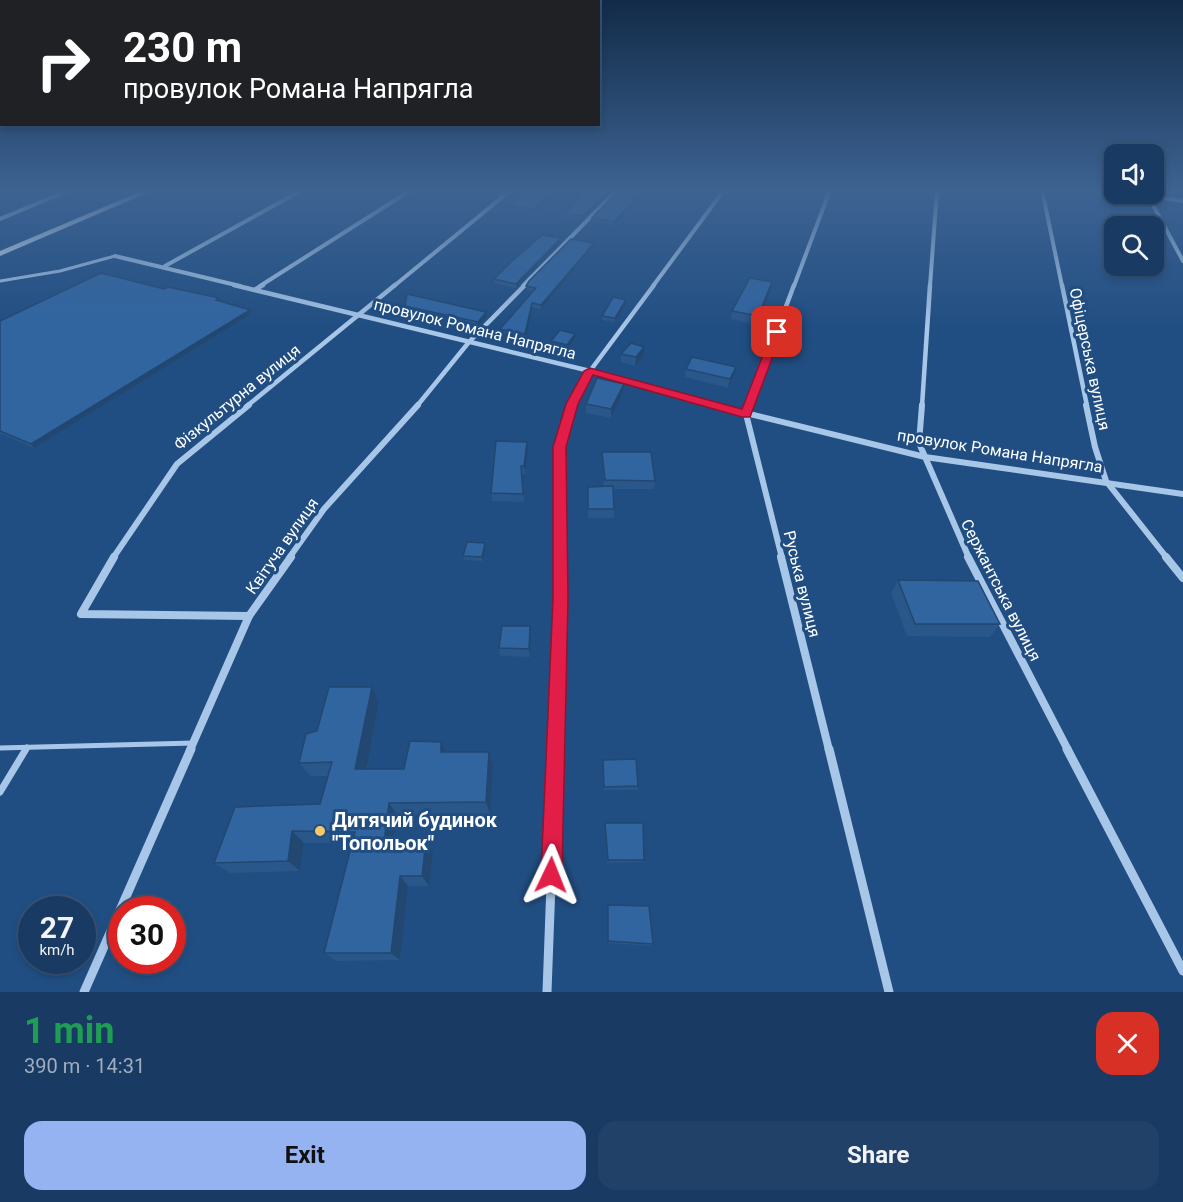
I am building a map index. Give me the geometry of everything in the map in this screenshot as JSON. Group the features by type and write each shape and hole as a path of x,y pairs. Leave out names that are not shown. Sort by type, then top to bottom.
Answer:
{"street":[{"path":"0,254 42,236"},
{"path":"165,266 219,236"},
{"path":"256,289 339,236"},
{"path":"359,314 454,236"},
{"name":"Квітуча вулиця","path":"84,992 249,616 324,509 406,420 469,342 572,236"},
{"path":"547,992 561,598 559,447 572,404 590,371 690,236"},
{"path":"746,414 813,236"},
{"name":"Сержантська вулиця","path":"934,236 919,443 957,536 1183,971"},
{"name":"Офіцерська вулиця","path":"1052,236 1095,447 1106,481 1183,578"},
{"path":"1170,236 1183,261"},
{"name":"провулок Романа Напрягла","path":"115,256 165,266 590,371 746,414 925,457 1106,481 1183,494"},
{"name":"Фізкультурна вулиця","path":"249,616 81,614 127,535 177,464 359,314"},
{"name":"Руська вулиця","path":"746,414 889,992"}],"lane":[{"path":"0,281 60,271 115,256"},
{"path":"0,748 194,743"},
{"path":"0,792 27,747"}],"building":[{"path":"541,236 561,238 516,284 494,279"},
{"path":"571,239 594,243 541,305 532,303 525,334 500,329 536,288 526,286 529,281"},
{"path":"101,273 164,289 168,287 219,298 216,300 250,310 31,444 0,431 0,321"},
{"path":"750,278 772,282 758,316 732,311"},
{"path":"407,294 486,312 478,322 405,306"},
{"path":"613,297 626,300 615,318 602,316"},
{"path":"560,330 575,334 567,345 551,341"},
{"path":"631,343 644,347 636,357 621,354"},
{"path":"692,357 736,367 730,379 686,369"},
{"path":"597,378 624,384 611,409 586,404"},
{"path":"496,441 527,442 524,466 521,466 523,494 491,493"},
{"path":"602,452 651,452 655,481 605,480"},
{"path":"613,486 614,509 588,509 588,487"},
{"path":"467,542 485,543 482,557 463,556"},
{"path":"898,580 978,581 1000,624 915,624"},
{"path":"502,626 530,626 529,649 499,648"},
{"name":"Дитячий будинок \"Топольок\"","path":"329,687 372,687 355,769 404,769 410,741 441,742 441,752 489,752 486,802 389,803 384,842 426,840 422,876 400,876 391,953 324,953 355,832 292,831 288,861 214,863 235,807 320,804 332,762 299,763 306,734 317,731"},
{"path":"636,759 638,786 604,787 603,760"},
{"path":"605,823 643,823 644,860 608,860"},
{"path":"608,905 649,906 653,944 608,941"}],"place":[{"name":"Дитячий будинок \"Топольок\"","path":"320,831"}],"route":[{"path":"551,875 561,598 559,447 572,404 590,371 746,414 777,332"}]}
